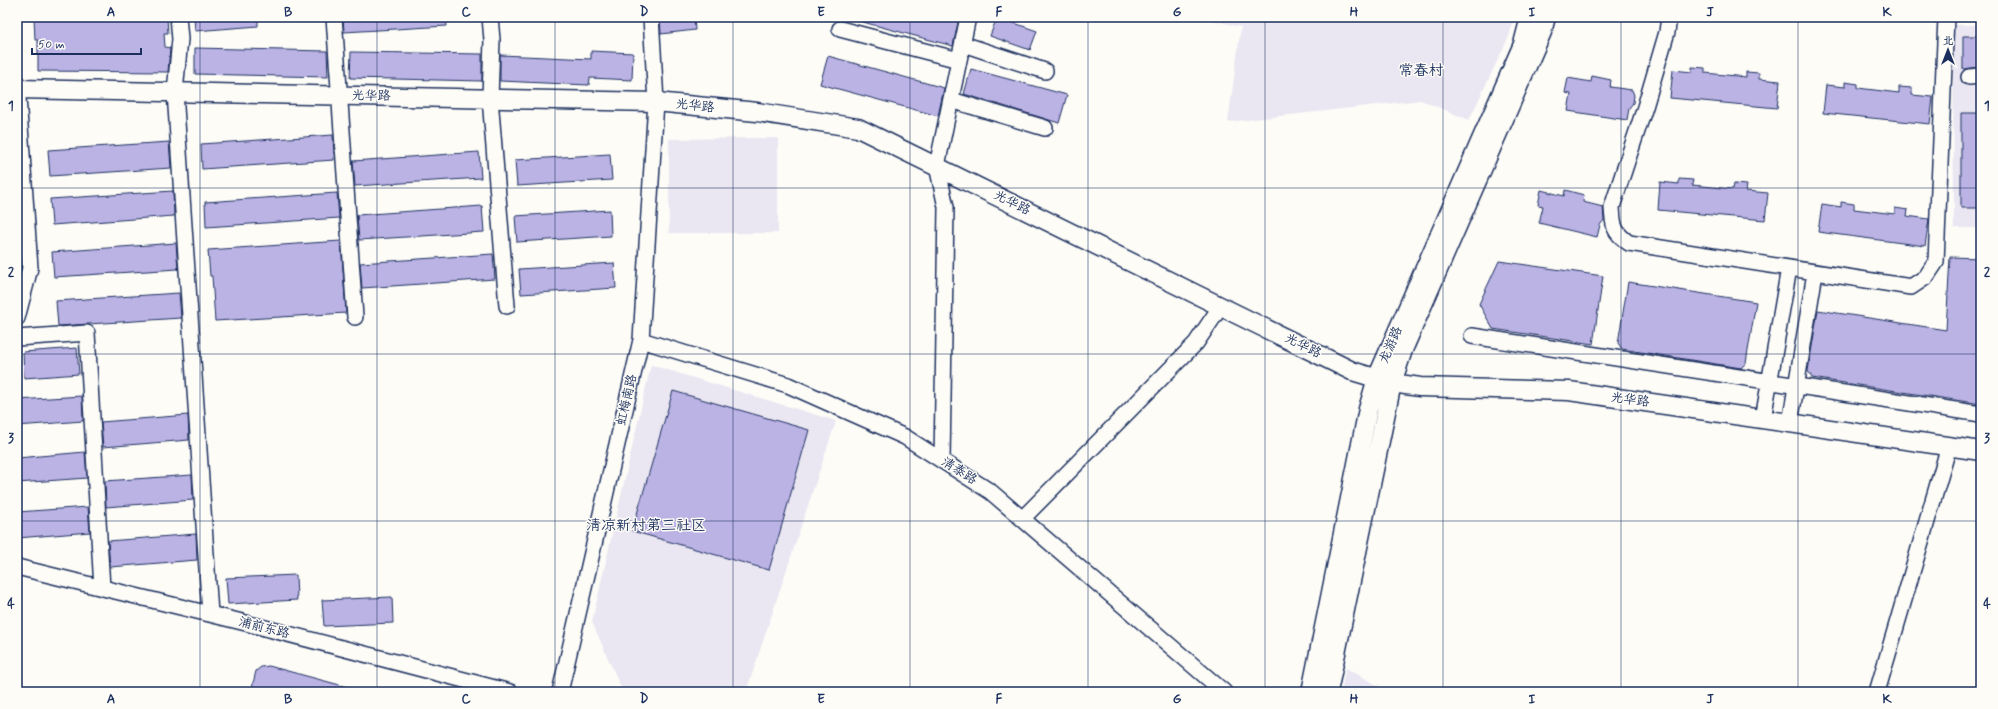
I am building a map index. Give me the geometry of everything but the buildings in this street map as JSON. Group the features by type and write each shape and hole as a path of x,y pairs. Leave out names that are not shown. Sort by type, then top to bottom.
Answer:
{"main road":[{"name":"龙游路","path":"1328,692 1384,381 1523,44 1530,17"},
{"name":"龙游路","path":"1311,692 1368,409 1403,350 1539,39 1546,17"},
{"name":"光华路","path":"17,89 656,102 757,112 858,128 1352,370 1384,381 1420,388 1569,391 1981,451"}],"street":[{"path":"178,17 180,39 175,92 210,614"},
{"path":"334,17 355,317"},
{"path":"490,17 492,40 490,98 507,306"},
{"name":"虹梅南路","path":"560,692 641,340 656,102 651,17"},
{"path":"942,461 946,207 937,166 968,17"},
{"path":"1669,17 1667,32 1645,107 1612,207 1613,224 1619,236 1630,243 1911,287 1926,276 1936,262 1946,17"},
{"path":"840,29 959,60"},
{"path":"963,44 1046,71"},
{"path":"17,83 30,268 17,318"},
{"path":"951,100 1045,128"},
{"path":"1763,419 1788,268"},
{"path":"1790,423 1815,273"},
{"path":"1022,518 1196,343 1221,306"},
{"path":"17,338 87,333 102,588"},
{"path":"1472,336 1981,414"},
{"name":"清泰路","path":"641,340 788,384 905,437 991,492 1224,692"},
{"path":"1878,692 1949,446"},
{"name":"浦前东路","path":"17,567 210,614 510,692"}],"shaded area":[{"path":"1199,17 1515,17 1509,36 1469,120 1421,100 1228,122 1241,27"},
{"path":"1953,25 1981,25 1981,228 1954,228"},
{"path":"778,138 778,233 669,233 669,139"},
{"path":"651,365 836,421 746,692 623,692 592,622"},
{"path":"1346,668 1390,692 1341,692"}],"district":[{"name":"常春村","path":"1421,71"},
{"name":"清凉新村第三社区","path":"646,526"}]}
